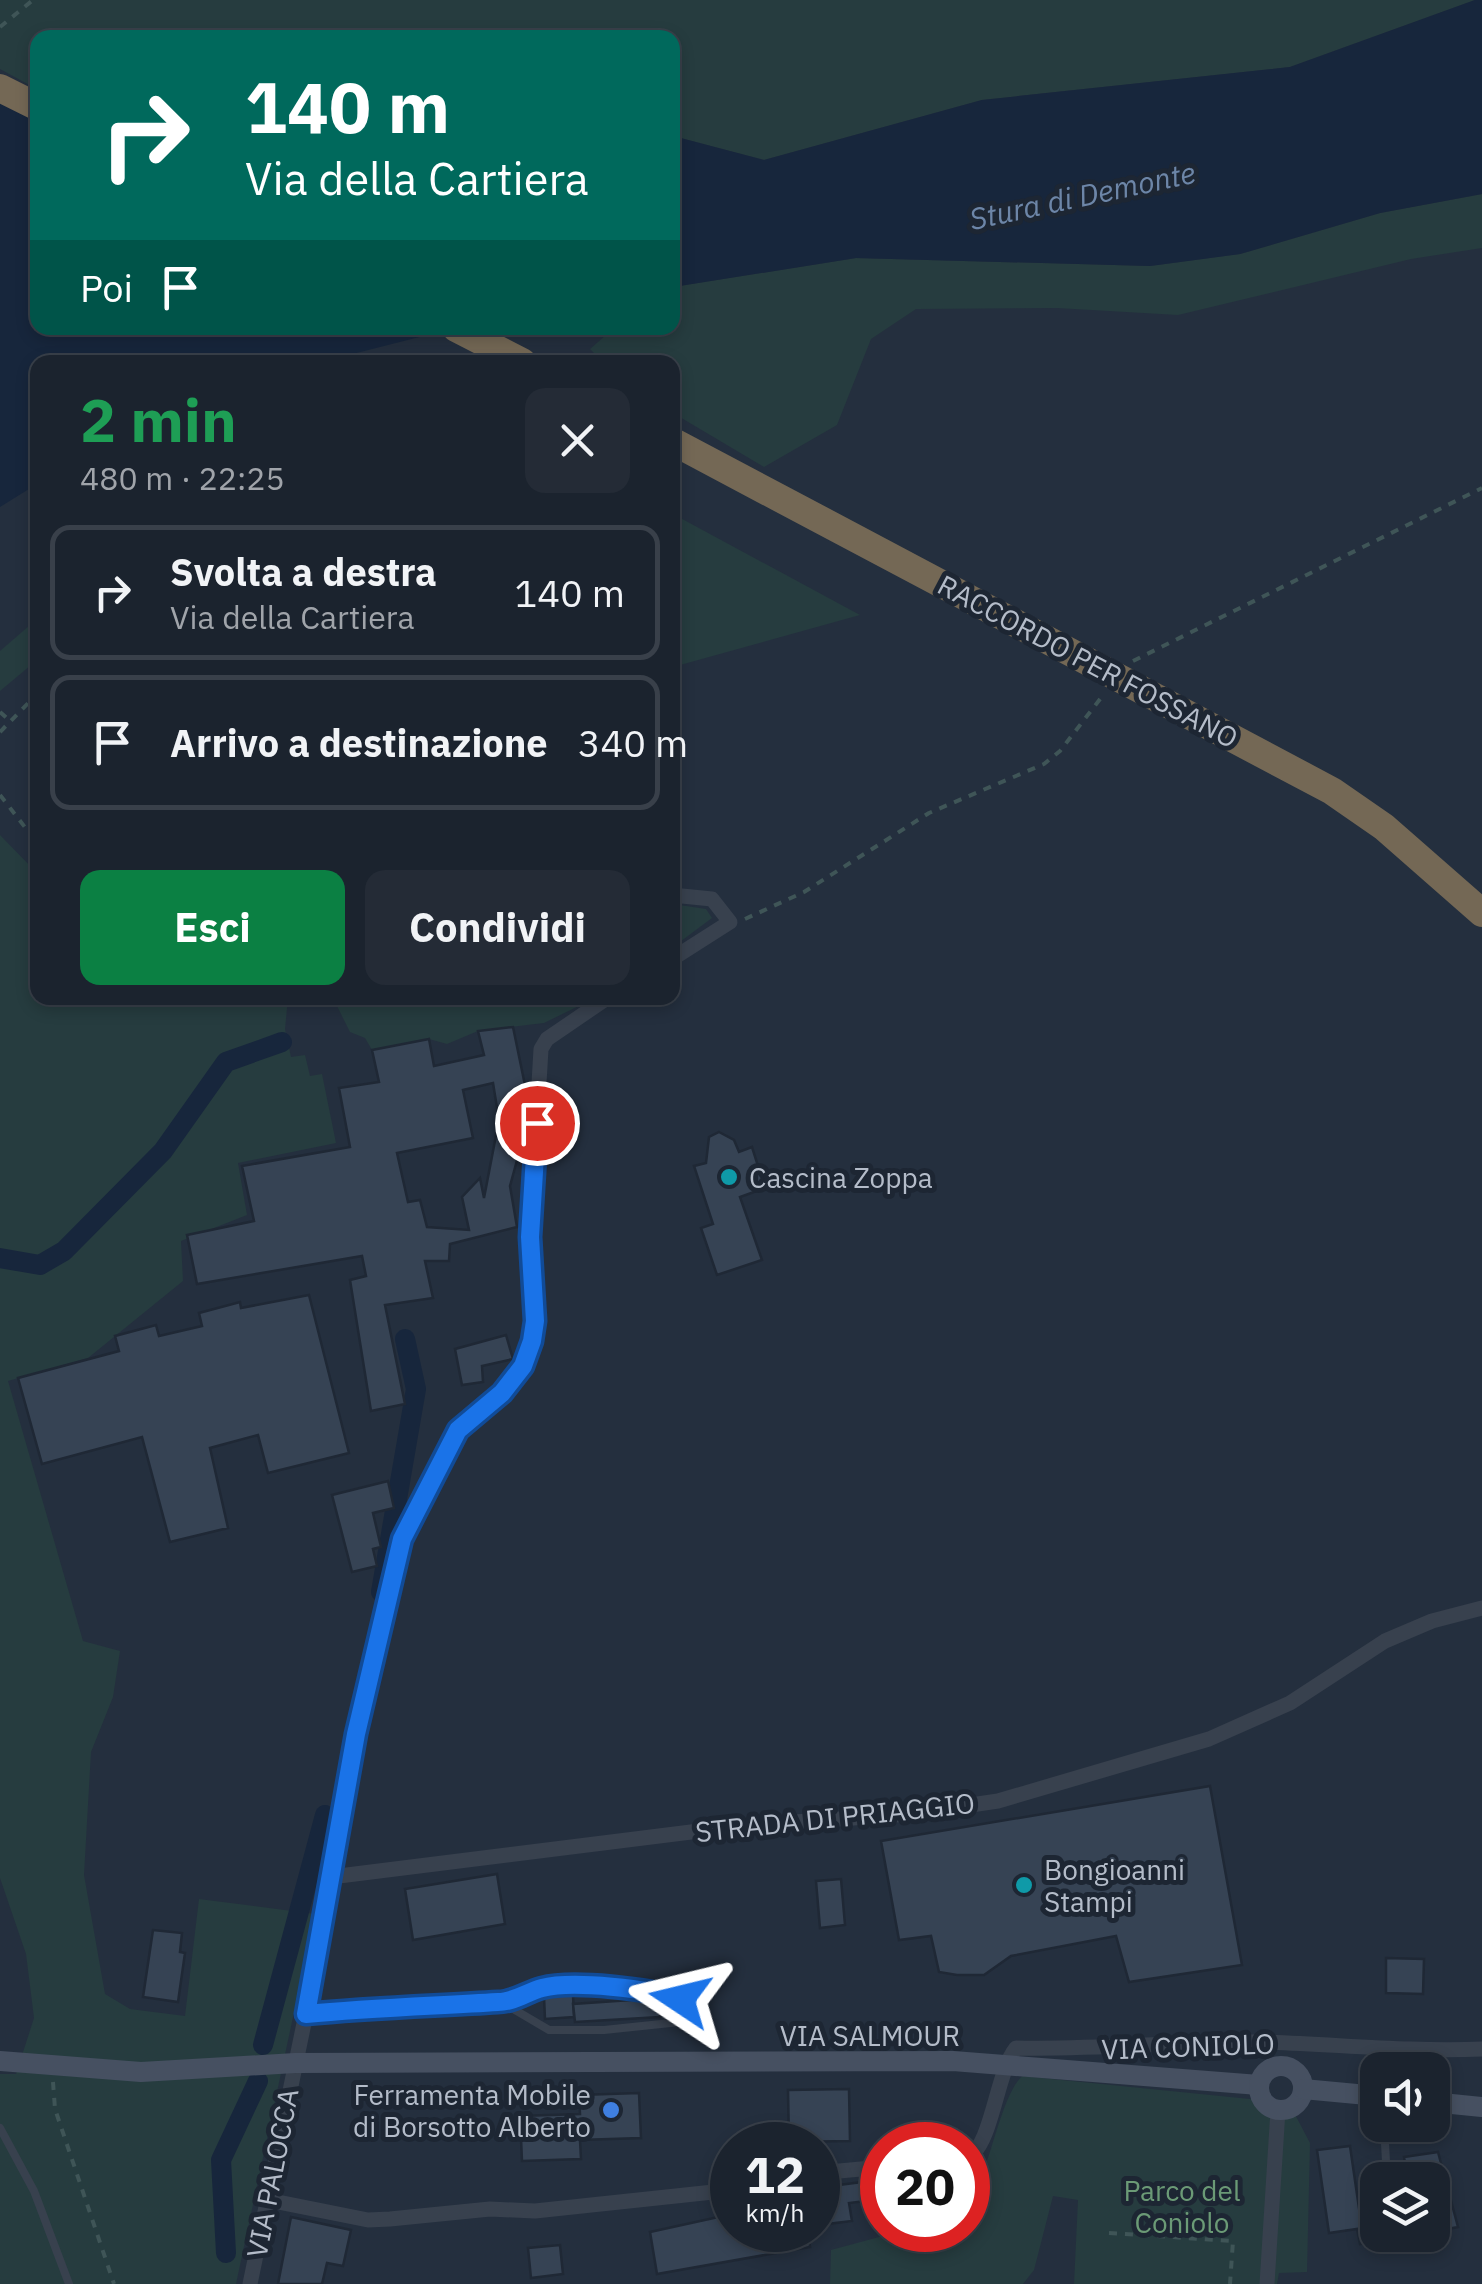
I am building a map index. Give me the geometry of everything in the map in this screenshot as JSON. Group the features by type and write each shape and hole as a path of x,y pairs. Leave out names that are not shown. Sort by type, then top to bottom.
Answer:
{"highway":[{"path":"0,88 30,104"},
{"path":"470,335 508,355"},
{"name":"RACCORDO PER FOSSANO","path":"680,446 1332,791 1384,827 1482,913"}],"main road":[{"name":"VIA SALMOUR","path":"0,2060 140,2072 295,2063 1004,2063 1259,2086 1266,2072 1279,2066 1294,2070 1303,2089 1360,2094"},
{"path":"1259,2086 1266,2104 1278,2110 1296,2105 1303,2089"},
{"path":"1450,2104 1482,2107"}],"street":[{"path":"680,896 712,898 730,922 680,954"},
{"name":"VIA PALOCCA","path":"250,2284 306,2014 356,1734 402,1539 458,1430 502,1393 523,1366 535,1321 530,1237 540,1048 547,1038 596,1005"},
{"name":"STRADA DI PRIAGGIO","path":"331,1876 739,1826 910,1814 998,1801 1208,1739 1290,1703 1386,1641 1432,1621 1482,1608"},
{"name":"VIA CONIOLO","path":"1004,2063 1016,2048 1135,2049 1256,2042 1426,2052 1482,2049"},
{"path":"987,2122 1004,2063"},
{"path":"1266,2284 1278,2110"},
{"path":"268,2200 379,2220 490,2209 535,2211 710,2192"}],"lane":[{"path":"306,2014 366,2008 408,2010 440,2002 504,2002 543,1988 578,1984 657,1992 680,1999 680,2022 604,2030 549,2030 504,2002"},
{"path":"0,2128 34,2191 69,2284"}],"path":[{"path":"0,27 33,0"},
{"path":"1121,674 1133,661 1168,641 1482,488"},
{"path":"730,922 749,918 804,892 850,860 962,796 1044,764 1060,751 1110,686"},
{"path":"0,732 30,701"},
{"path":"0,712 10,721"},
{"path":"0,795 30,834"},
{"path":"51,2067 55,2109 114,2284"},
{"path":"1110,2232 1233,2241 1230,2284"}],"green space":[{"path":"0,0 1475,0 1290,67 982,100 764,160 680,138 680,30 30,30 30,85 0,69"},
{"path":"1482,194 1482,248 1411,259 1178,315 1057,308 916,309 871,339 837,425 764,467 680,417 680,355 596,355 590,349 606,335 680,335 680,286 856,258 1150,266 1240,254 1380,213"},
{"path":"680,518 860,615 680,665"},
{"path":"30,625 30,666 0,691 0,651"},
{"path":"0,835 30,866 30,1005 287,1005 285,1029 291,1057 305,1055 310,1076 322,1074 336,1143 238,1163 247,1215 181,1241 183,1281 88,1358 8,1381 83,1641 120,1651 113,1697 91,1752 84,1875 105,1994 130,2009 185,2016 199,1899 315,1914 236,2284 0,2284 0,2074 16,2074 34,2018 26,1954 0,1878"},
{"path":"680,905 706,909 712,918 680,942"},
{"path":"336,1005 581,1005 544,1023 478,1031 447,1044 429,1039 372,1050 365,1038 350,1032"},
{"name":"Parco del Coniolo","path":"1022,2076 1289,2103 1310,2143 1307,2272 1279,2273 1277,2284 1074,2284 1078,2200 1053,2196 1034,2270 1023,2284 830,2284 831,2252 860,2242 860,2252 990,2252 990,2149"}],"water":[{"name":"Stura di Demonte","path":"1482,0 1482,194 1380,213 1240,254 1150,266 856,258 680,286 680,138 764,160 982,100 1290,67"},
{"path":"30,88 30,335 427,335 349,355 30,355 30,488 0,507 0,100"}],"building":[{"path":"513,1027 527,1095 525,1131 510,1186 517,1227 450,1244 449,1261 425,1261 433,1298 385,1305 405,1404 371,1411 350,1280 366,1276 362,1256 197,1284 187,1235 254,1221 242,1166 350,1147 339,1088 379,1082 372,1050 429,1039 434,1066 484,1055 478,1031","holes":["493,1083 499,1120 484,1198 480,1178 462,1197 469,1230 427,1227 420,1200 408,1202 397,1153 473,1138 463,1090"]},
{"path":"719,1132 734,1140 739,1152 752,1147 765,1188 740,1197 762,1260 717,1275 701,1228 713,1224 694,1166 706,1163 709,1137"},
{"path":"309,1295 349,1453 268,1473 258,1435 210,1448 228,1528 170,1542 142,1437 42,1464 18,1378 119,1351 115,1336 156,1325 159,1336 202,1326 199,1313 240,1302 241,1308"},
{"path":"506,1335 513,1359 482,1366 483,1382 462,1385 455,1349"},
{"path":"388,1481 394,1508 373,1513 381,1547 373,1549 377,1566 352,1572 332,1495"},
{"name":"Bongioanni Stampi","path":"1210,1786 1242,1965 1129,1982 1116,1936 1011,1956 984,1975 957,1975 939,1972 931,1936 899,1940 881,1841"},
{"path":"497,1874 505,1924 413,1940 405,1889"},
{"path":"841,1879 845,1925 820,1928 816,1881"},
{"path":"153,1930 182,1933 180,1952 185,1953 178,2002 143,1997"},
{"path":"1386,1958 1424,1959 1423,1994 1386,1993"},
{"path":"573,1995 574,2017 545,2019 544,1997"},
{"path":"659,2001 660,2017 575,2022 573,2004"},
{"path":"849,2089 850,2141 840,2141 840,2122 789,2122 788,2090"},
{"path":"639,2093 641,2138 580,2140 581,2159 522,2161 520,2116 580,2114 579,2095"},
{"path":"1350,2146 1360,2244 1357,2229 1329,2233 1317,2150"},
{"path":"1438,2152 1441,2162 1405,2162 1404,2157"},
{"path":"860,2182 860,2202 849,2203 852,2221 840,2222 840,2185"},
{"path":"1450,2197 1458,2227 1450,2229"},
{"path":"291,2217 351,2230 343,2266 327,2263 322,2284 278,2284"},
{"path":"710,2219 710,2252 782,2252 657,2274 650,2232"},
{"path":"560,2245 563,2274 531,2278 528,2248"}],"waterway":[{"path":"0,1258 40,1265 64,1251 163,1151 226,1062 282,1042"},
{"path":"381,1592 416,1389 405,1339"},
{"path":"263,2045 325,1815"},
{"path":"226,2253 221,2160 258,2081"}],"place":[{"name":"Cascina Zoppa","path":"729,1177"},
{"name":"Bongioanni Stampi","path":"1024,1885"},
{"name":"Ferramenta Mobile di Borsotto Alberto","path":"611,2110"}],"route":[{"path":"537,1123 530,1237 535,1321 532,1341 523,1366 502,1393 458,1430 420,1495 402,1539 356,1734 306,2014 366,2008 408,2010 440,2002 504,2002 543,1988 578,1984 605,1990 657,1992 680,1999"}]}
